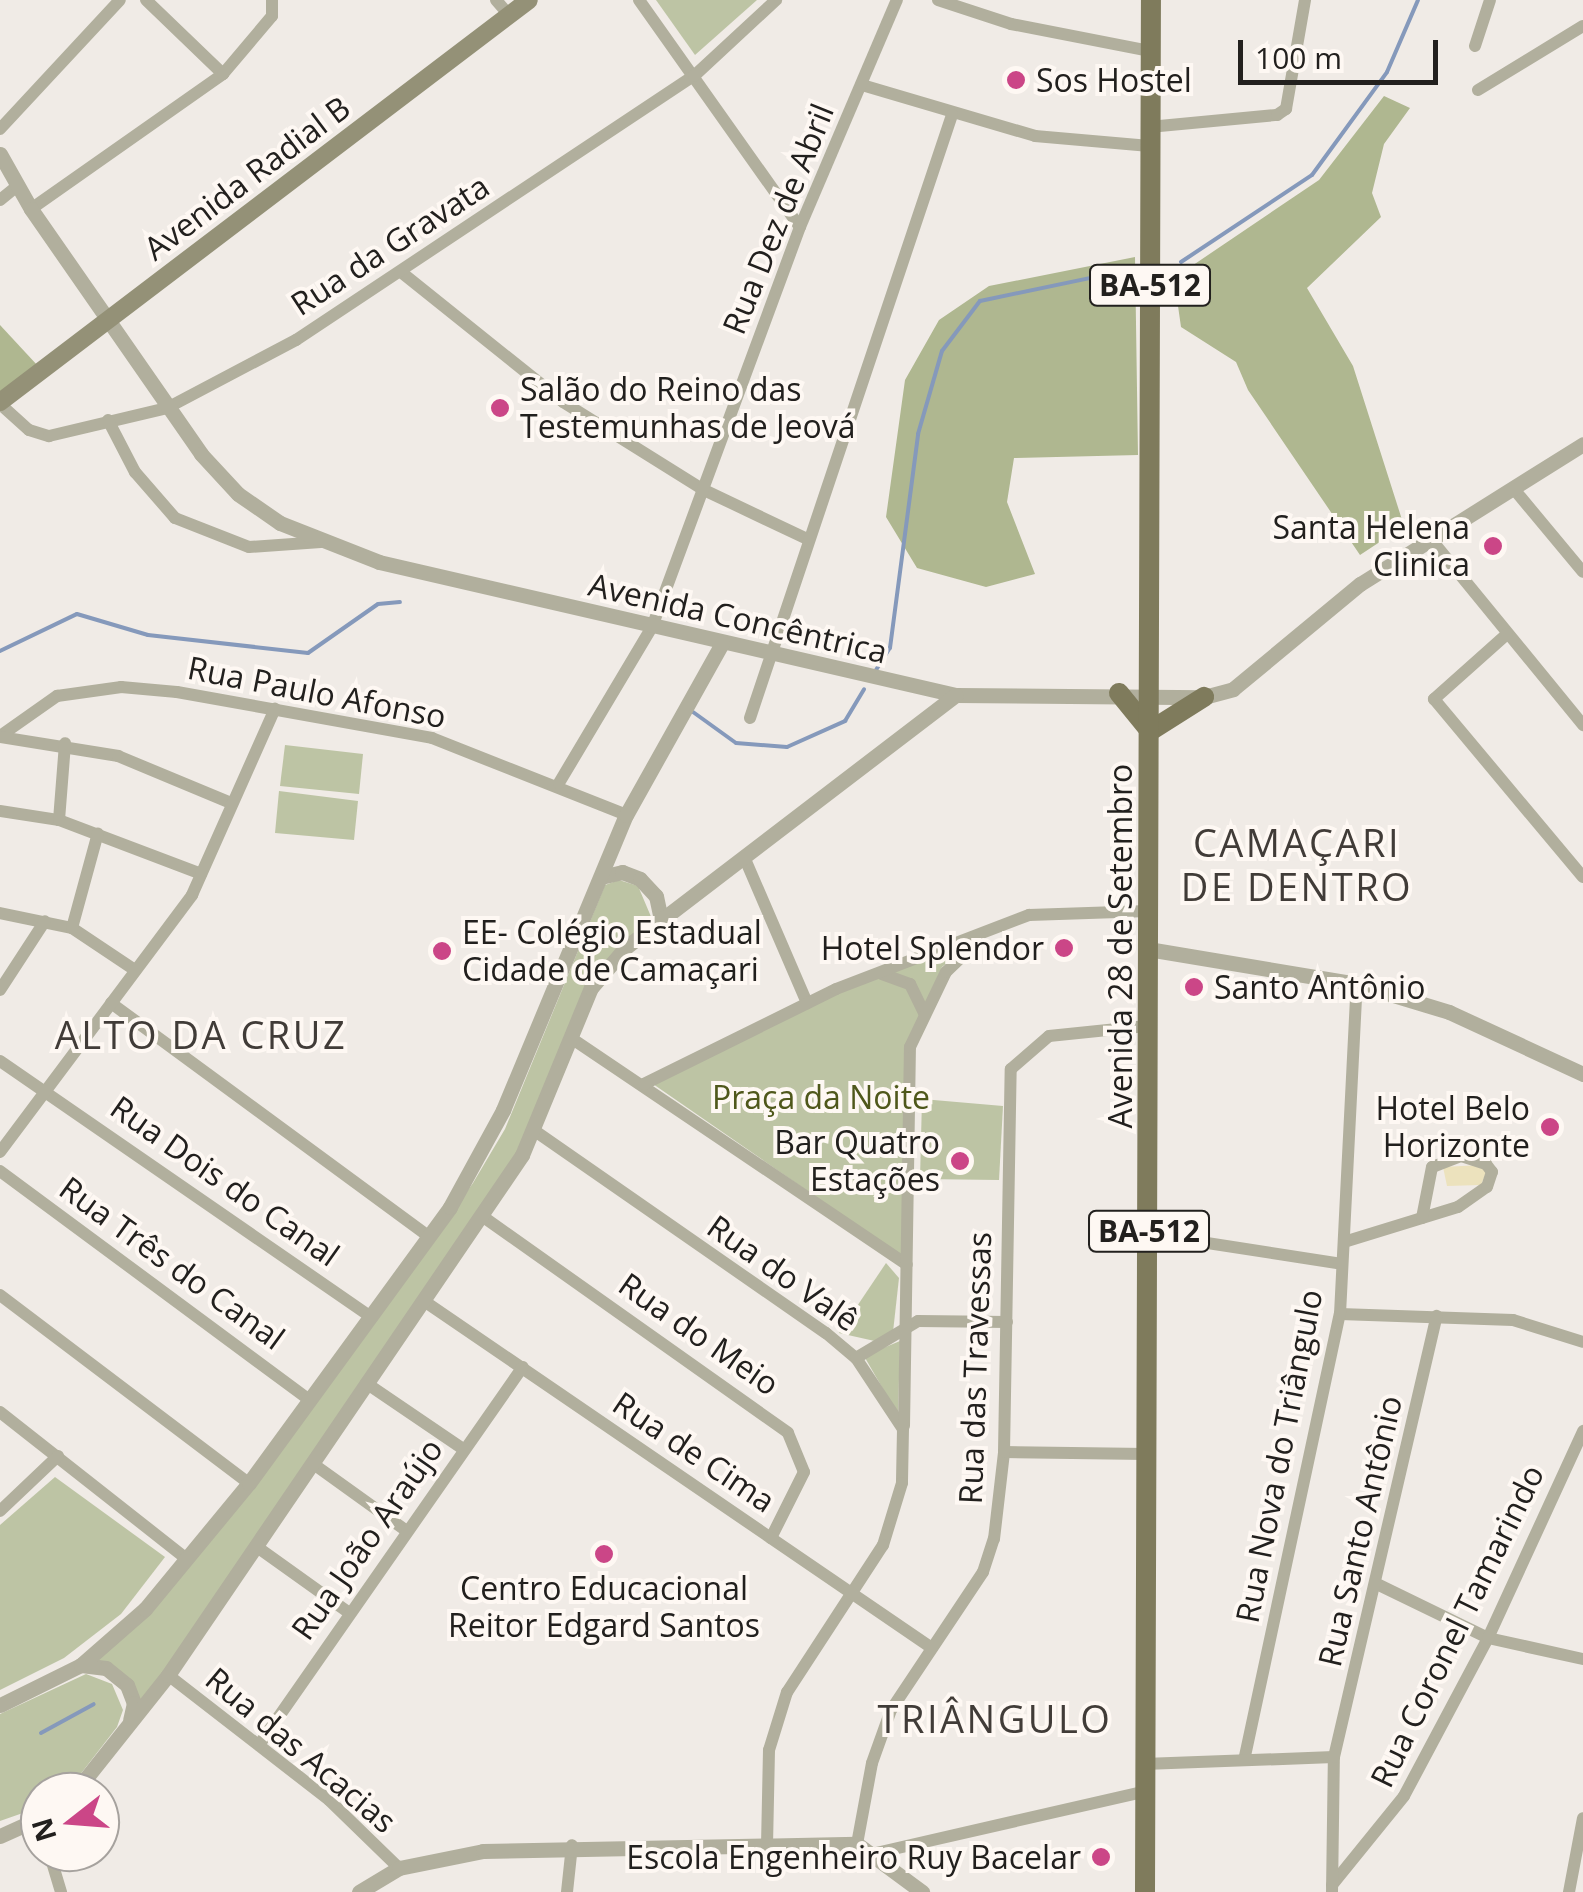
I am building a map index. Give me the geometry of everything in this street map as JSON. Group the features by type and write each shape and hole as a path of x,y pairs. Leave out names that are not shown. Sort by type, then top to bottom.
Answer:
{"main road":[{"name":"Avenida Radial B","path":"0,403 529,0"},
{"name":"Avenida 28 de Setembro","path":"1145,1892 1151,0"},
{"path":"1119,693 1150,731 1204,697"}],"street":[{"path":"0,129 120,0"},
{"path":"146,0 223,74"},
{"path":"31,209 223,74 272,16 272,0"},
{"path":"496,0 509,15"},
{"path":"640,0 800,227"},
{"name":"Rua da Gravata","path":"0,403 29,430 49,436 167,408 296,340 694,76 776,0"},
{"name":"Rua Dez de Abril","path":"558,783 652,627 800,227 898,0"},
{"path":"938,0 1011,24 1150,51"},
{"path":"862,85 952,115 1036,136 1150,137 1278,116 1286,108 1304,0"},
{"path":"1475,46 1490,0"},
{"path":"1478,90 1583,26"},
{"path":"750,718 952,115"},
{"name":"Avenida Concêntrica","path":"0,154 31,209 111,320 167,408 238,494 321,542 378,562 956,695 1119,693 1204,697 1247,681 1360,584 1583,444"},
{"path":"0,200 17,186"},
{"path":"401,272 563,402 704,490 807,539"},
{"path":"108,420 134,472 175,518 250,546 321,542"},
{"path":"1513,488 1583,572"},
{"path":"1430,538 1583,725"},
{"path":"1507,634 1434,700 1583,876"},
{"path":"0,1705 81,1665 145,1608 248,1483 429,1237 468,1179 503,1110 626,815 722,643"},
{"name":"Rua Paulo Afonso","path":"0,736 42,704 80,690 120,687 275,708 432,738 558,783 626,815"},
{"path":"92,1772 168,1675 482,1216 535,1131 592,988 660,920 956,695"},
{"path":"0,1152 201,874 275,708"},
{"path":"0,736 65,743 118,756 231,802"},
{"path":"60,820 65,743"},
{"path":"0,811 60,820 201,874"},
{"path":"72,928 98,833"},
{"path":"610,855 622,872 648,885 660,920"},
{"path":"745,859 808,1003"},
{"path":"601,877 622,872"},
{"path":"644,1084 808,1003 1048,910 1148,911"},
{"path":"0,913 72,928 135,970"},
{"path":"0,990 46,921"},
{"path":"767,1845 768,1750 787,1692 854,1592 895,1517 904,1429 910,1047 946,972 982,937"},
{"path":"1148,949 1357,984 1449,1012 1583,1074"},
{"path":"880,974 910,984 924,1013"},
{"name":"Rua Nova do Triângulo","path":"1245,1756 1340,1314 1357,984"},
{"path":"110,1004 429,1237"},
{"name":"Rua das Travessas","path":"857,1844 872,1762 891,1710 983,1572 1004,1452 1011,1069 1021,1054 1050,1036 1146,1026"},
{"path":"570,1038 644,1084 907,1265"},
{"name":"Rua Dois do Canal","path":"0,1061 48,1089 371,1318"},
{"name":"Rua do Valê","path":"535,1131 856,1358 904,1429"},
{"path":"1344,1242 1458,1207 1487,1187 1492,1172 1486,1164 1461,1156 1432,1166 1422,1218"},
{"name":"Rua Três do Canal","path":"0,1171 310,1400"},
{"name":"Rua do Meio","path":"482,1216 788,1433 804,1472 771,1538"},
{"path":"1148,1234 1342,1264"},
{"path":"0,1294 248,1483"},
{"name":"Rua de Cima","path":"424,1301 932,1648"},
{"path":"1340,1314 1513,1320 1583,1342"},
{"name":"Rua Santo Antônio","path":"1332,1888 1334,1758 1379,1585 1437,1316"},
{"path":"856,1358 891,1342 906,1326 925,1319 1006,1322"},
{"name":"Rua João Araújo","path":"259,1745 404,1529 523,1367"},
{"path":"366,1383 463,1449"},
{"path":"0,1412 186,1558"},
{"name":"Rua Coronel Tamarindo","path":"1332,1888 1392,1816 1488,1638 1583,1431"},
{"path":"1004,1452 1146,1454"},
{"path":"0,1511 58,1456"},
{"path":"312,1463 404,1529"},
{"path":"257,1547 348,1612"},
{"path":"1379,1585 1488,1638 1583,1659"},
{"path":"81,1665 106,1668 128,1685 134,1703 128,1729"},
{"name":"Rua das Acacias","path":"168,1675 329,1800 399,1868"},
{"path":"1144,1764 1245,1756 1334,1758"},
{"path":"876,1853 1143,1792"},
{"path":"1569,1892 1583,1818"},
{"path":"359,1892 399,1868 483,1852 572,1845 857,1844 876,1853 922,1892"},
{"path":"567,1892 572,1845"}],"green space":[{"path":"656,0 757,0 695,55"},
{"path":"1384,96 1410,108 1384,144 1372,193 1381,217 1307,288 1353,366 1404,526 1360,555 1248,390 1236,362 1181,327 1174,278 1319,180"},
{"path":"1135,257 1138,455 1014,458 1007,502 1035,574 986,587 917,568 886,517 905,380 939,320 989,286"},
{"path":"0,325 38,366 0,394"},
{"path":"285,745 363,754 359,794 280,786"},
{"path":"279,791 358,801 354,840 275,833"},
{"path":"619,880 638,886 652,919 591,988 535,1131 128,1729 127,1682 81,1665 145,1609 331,1382 473,1183 505,1129 605,885"},
{"name":"Praça da Noite","path":"973,942 942,967 906,1050 903,1257 653,1084 836,994"},
{"path":"922,1099 1003,1106 999,1180 920,1179"},
{"path":"886,1263 899,1278 893,1332 879,1342 839,1333"},
{"path":"900,1341 898,1415 864,1356"},
{"path":"55,1477 165,1557 121,1614 64,1658 0,1690 0,1525"},
{"path":"86,1674 112,1684 123,1710 117,1727 82,1772 20,1772 20,1814 0,1821 0,1714"}],"sand":[{"path":"1481,1165 1487,1170 1481,1185 1447,1186 1443,1167"}],"waterway":[{"path":"1181,262 1312,175 1387,72 1418,0"},
{"path":"876,670 890,648 918,434 942,351 980,301 1123,271"},
{"path":"0,651 77,614 148,635 308,653 378,604 400,602"},
{"path":"693,712 736,743 787,747 845,721 864,689"},
{"path":"41,1733 94,1704"}],"place":[{"name":"Sos Hostel","path":"1016,80"},
{"name":"Salão do Reino das Testemunhas de Jeová","path":"500,408"},
{"name":"Santa Helena Clinica","path":"1493,546"},
{"name":"Hotel Splendor","path":"1064,948"},
{"name":"EE- Colégio Estadual Cidade de Camaçari","path":"442,951"},
{"name":"Santo Antônio","path":"1194,987"},
{"name":"Hotel Belo Horizonte","path":"1550,1127"},
{"name":"Bar Quatro Estações","path":"960,1161"},
{"name":"Centro Educacional Reitor Edgard Santos","path":"604,1554"},
{"name":"Escola Engenheiro Ruy Bacelar","path":"1101,1857"}],"district":[{"name":"CAMAÇARI DE DENTRO","path":"1297,864"},
{"name":"ALTO DA CRUZ","path":"201,1035"},
{"name":"TRIÂNGULO","path":"995,1719"}]}
